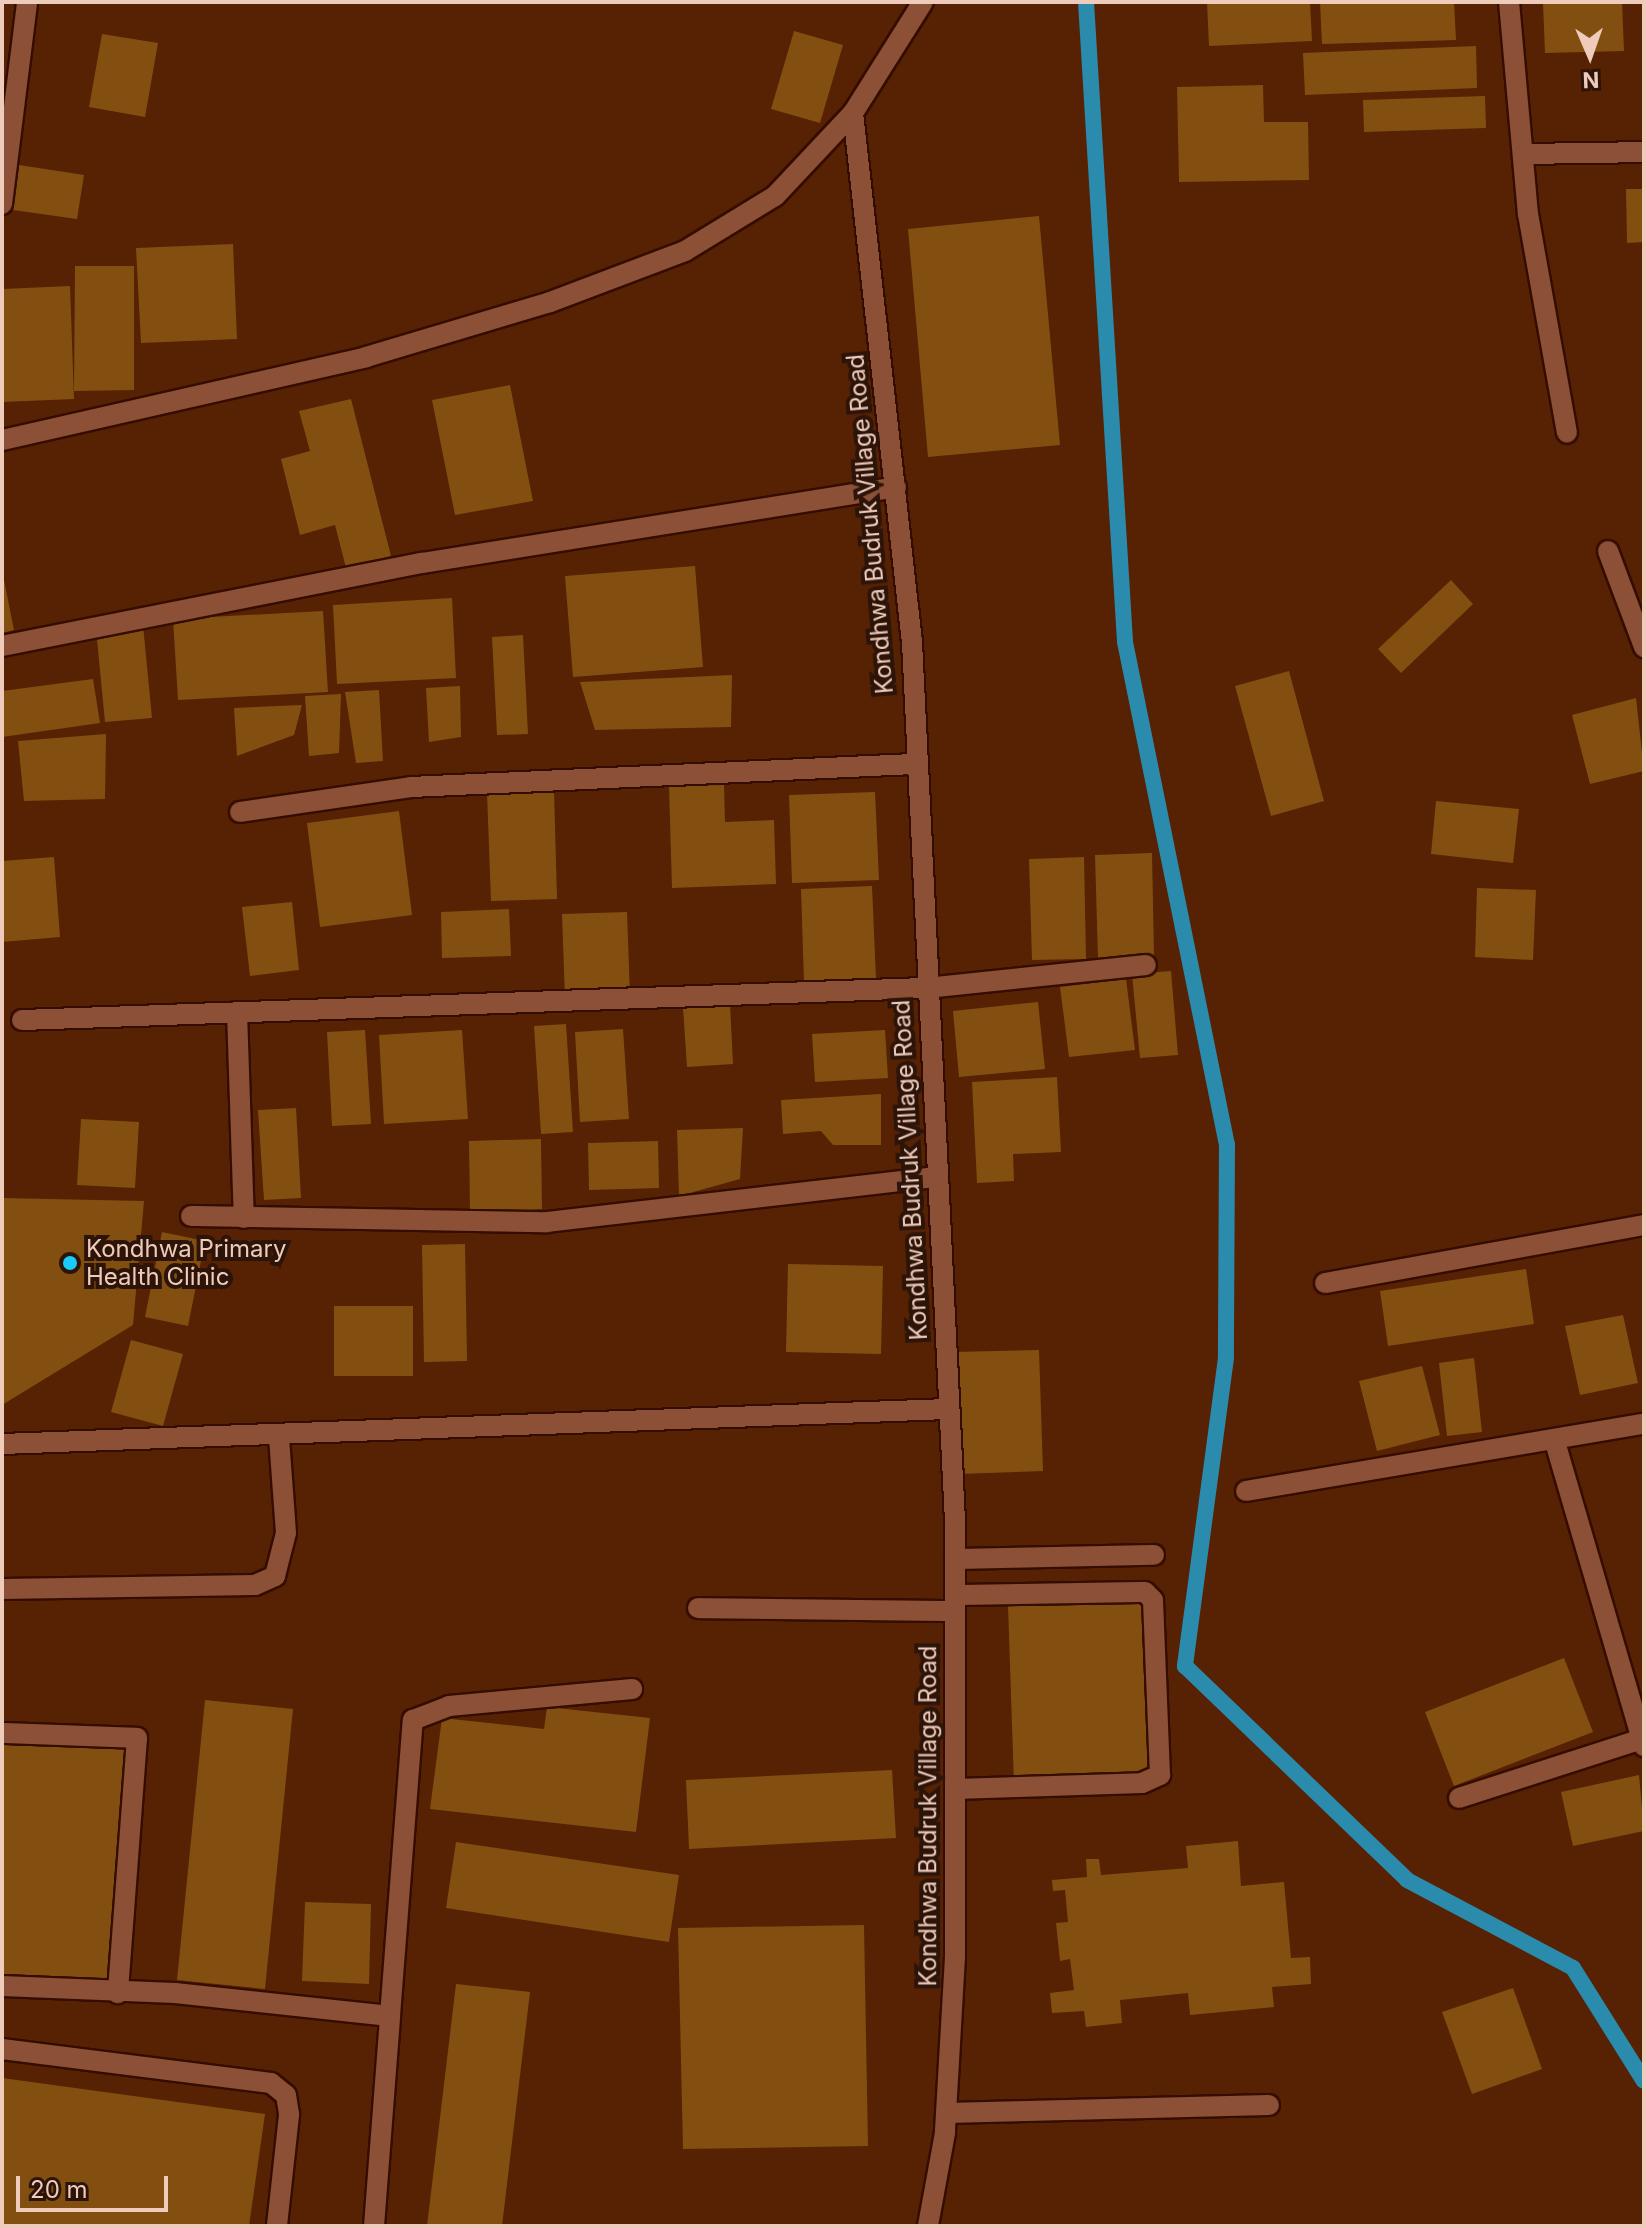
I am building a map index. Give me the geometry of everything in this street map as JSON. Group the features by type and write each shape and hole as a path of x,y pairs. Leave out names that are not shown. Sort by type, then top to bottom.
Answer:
{"street":[{"path":"2,204 27,2"},
{"path":"2,440 366,357 550,302 685,251 775,196 853,113 923,2"},
{"path":"1509,2 1523,154 1567,433"},
{"name":"Kondhwa Budruk Village Road","path":"853,113 896,487 927,988 955,1559 955,1789 946,2113 928,2226"},
{"path":"1523,154 1644,152"},
{"path":"2,646 422,563 896,487"},
{"path":"1608,551 1644,647"},
{"path":"240,812 411,787 914,764"},
{"path":"22,1020 927,988 1146,965"},
{"path":"237,1012 244,1218"},
{"path":"191,1216 547,1222 937,1177"},
{"path":"1325,1283 1644,1225"},
{"path":"2,1444 279,1437 949,1409"},
{"path":"1246,1491 1555,1442 1644,1424"},
{"path":"2,1589 255,1585 275,1576 286,1533 279,1437"},
{"path":"1459,1798 1643,1743 1555,1442"},
{"path":"955,1559 1154,1555"},
{"path":"698,1608 955,1603 1145,1592 1153,1600 1160,1775 1142,1783 955,1789"},
{"path":"374,2226 413,1720 449,1706 632,1689"},
{"path":"2,1733 137,1738 118,1993"},
{"path":"2,1986 390,2016"},
{"path":"2,2049 271,2083 286,2095 289,2115 277,2226"},
{"path":"946,2113 1269,2105"}],"building":[{"path":"1207,2 1310,2 1312,41 1209,46"},
{"path":"1320,2 1454,2 1456,40 1322,44"},
{"path":"1622,2 1624,51 1545,53 1543,3"},
{"path":"794,31 843,45 820,123 771,109"},
{"path":"102,34 158,43 145,117 89,107"},
{"path":"1476,46 1477,88 1305,95 1303,53"},
{"path":"1263,85 1264,122 1308,122 1309,180 1179,182 1177,87"},
{"path":"1485,96 1486,128 1364,132 1363,100"},
{"path":"19,165 84,175 77,219 13,210"},
{"path":"1626,189 1644,189 1644,242 1627,243"},
{"path":"1039,216 1060,445 928,457 908,229"},
{"path":"233,244 237,339 141,343 136,248"},
{"path":"75,266 134,266 134,390 74,391"},
{"path":"70,286 74,399 2,402 2,289"},
{"path":"510,385 533,501 455,515 432,400"},
{"path":"351,399 391,556 346,568 335,525 300,535 281,459 310,451 299,411"},
{"path":"695,566 703,667 573,677 565,576"},
{"path":"2,576 14,630 2,633"},
{"path":"1451,580 1473,604 1401,673 1378,649"},
{"path":"452,598 456,678 337,684 333,605"},
{"path":"323,611 328,692 178,700 173,619"},
{"path":"143,625 152,718 105,722 96,629"},
{"path":"523,635 528,734 497,735 492,637"},
{"path":"1289,671 1324,801 1271,816 1235,686"},
{"path":"732,675 731,727 595,730 580,682"},
{"path":"93,679 100,723 2,737 2,691"},
{"path":"460,686 461,737 429,742 426,688"},
{"path":"379,690 383,761 356,763 345,692"},
{"path":"341,694 339,753 309,756 305,696"},
{"path":"1636,698 1644,771 1590,784 1572,715"},
{"path":"302,705 294,735 237,756 234,708"},
{"path":"106,734 105,799 24,801 18,741"},
{"path":"724,785 725,822 774,820 776,884 672,888 669,786"},
{"path":"554,790 557,899 491,901 487,793"},
{"path":"875,792 879,880 792,883 789,795"},
{"path":"1436,801 1519,809 1513,863 1431,854"},
{"path":"399,811 412,915 320,927 307,823"},
{"path":"1152,853 1154,957 1098,958 1095,855"},
{"path":"54,857 60,937 2,942 2,861"},
{"path":"1084,857 1086,959 1032,960 1029,859"},
{"path":"872,886 876,979 804,982 801,889"},
{"path":"1477,888 1536,890 1533,960 1475,957"},
{"path":"292,902 299,970 250,976 242,907"},
{"path":"509,909 511,956 442,958 441,912"},
{"path":"627,912 630,997 565,999 562,914"},
{"path":"1171,971 1178,1055 1140,1058 1132,974"},
{"path":"1126,979 1135,1050 1069,1057 1060,987"},
{"path":"1038,1002 1045,1069 959,1077 953,1011"},
{"path":"730,1003 733,1064 687,1067 683,1007"},
{"path":"566,1024 573,1132 541,1134 534,1026"},
{"path":"623,1029 629,1119 580,1122 575,1032"},
{"path":"365,1030 371,1124 332,1126 327,1032"},
{"path":"462,1030 468,1119 384,1124 379,1035"},
{"path":"885,1030 888,1078 815,1082 812,1034"},
{"path":"1057,1077 1061,1152 1013,1154 1014,1181 977,1183 972,1082"},
{"path":"881,1094 881,1145 833,1145 821,1131 783,1134 781,1100"},
{"path":"296,1108 301,1198 264,1200 258,1110"},
{"path":"81,1119 139,1122 135,1188 77,1185"},
{"path":"743,1128 740,1179 679,1196 677,1130"},
{"path":"541,1139 542,1209 470,1211 469,1141"},
{"path":"658,1141 659,1188 589,1190 588,1143"},
{"name":"Kondhwa Primary Health Clinic","path":"2,1198 144,1201 133,1325 2,1405"},
{"path":"162,1232 205,1241 188,1326 145,1317"},
{"path":"465,1244 467,1361 424,1362 422,1245"},
{"path":"788,1264 883,1266 881,1354 786,1352"},
{"path":"1526,1269 1534,1324 1388,1346 1380,1291"},
{"path":"334,1306 413,1306 413,1376 334,1376"},
{"path":"1623,1315 1638,1383 1580,1395 1565,1326"},
{"path":"131,1340 183,1354 163,1426 111,1412"},
{"path":"1039,1350 1043,1471 958,1474 954,1352"},
{"path":"1474,1358 1482,1432 1447,1436 1439,1363"},
{"path":"1422,1366 1440,1435 1377,1451 1359,1381"},
{"path":"1148,1602 1154,1780 1014,1784 1008,1606"},
{"path":"1564,1658 1593,1732 1454,1786 1425,1712"},
{"path":"205,1700 293,1709 265,1989 177,1980"},
{"path":"547,1707 650,1718 636,1832 430,1809 442,1718 544,1729"},
{"path":"2,1739 127,1747 110,1985 2,1978"},
{"path":"892,1770 896,1838 689,1849 686,1780"},
{"path":"1639,1775 1644,1831 1573,1846 1561,1792"},
{"path":"1238,1841 1241,1886 1284,1882 1291,1958 1310,1957 1311,1984 1272,1987 1274,2007 1190,2015 1188,1993 1120,2000 1122,2023 1086,2027 1084,2011 1052,2013 1050,1993 1074,1990 1070,1959 1060,1961 1056,1923 1068,1922 1065,1890 1053,1891 1052,1880 1087,1877 1086,1859 1099,1859 1101,1875 1188,1868 1186,1846"},
{"path":"456,1842 679,1875 669,1942 446,1908"},
{"path":"305,1902 371,1904 369,1984 302,1981"},
{"path":"864,1925 868,2146 683,2149 678,1928"},
{"path":"456,1984 530,1992 502,2226 427,2226"},
{"path":"1513,1988 1542,2069 1472,2094 1442,2012"},
{"path":"2,2078 265,2114 249,2226 2,2226"}],"waterway":[{"path":"1086,2 1125,642 1227,1145 1226,1358 1185,1666 1407,1880 1573,1968 1644,2081"}],"place":[{"name":"Kondhwa Primary Health Clinic","path":"70,1263"}]}
